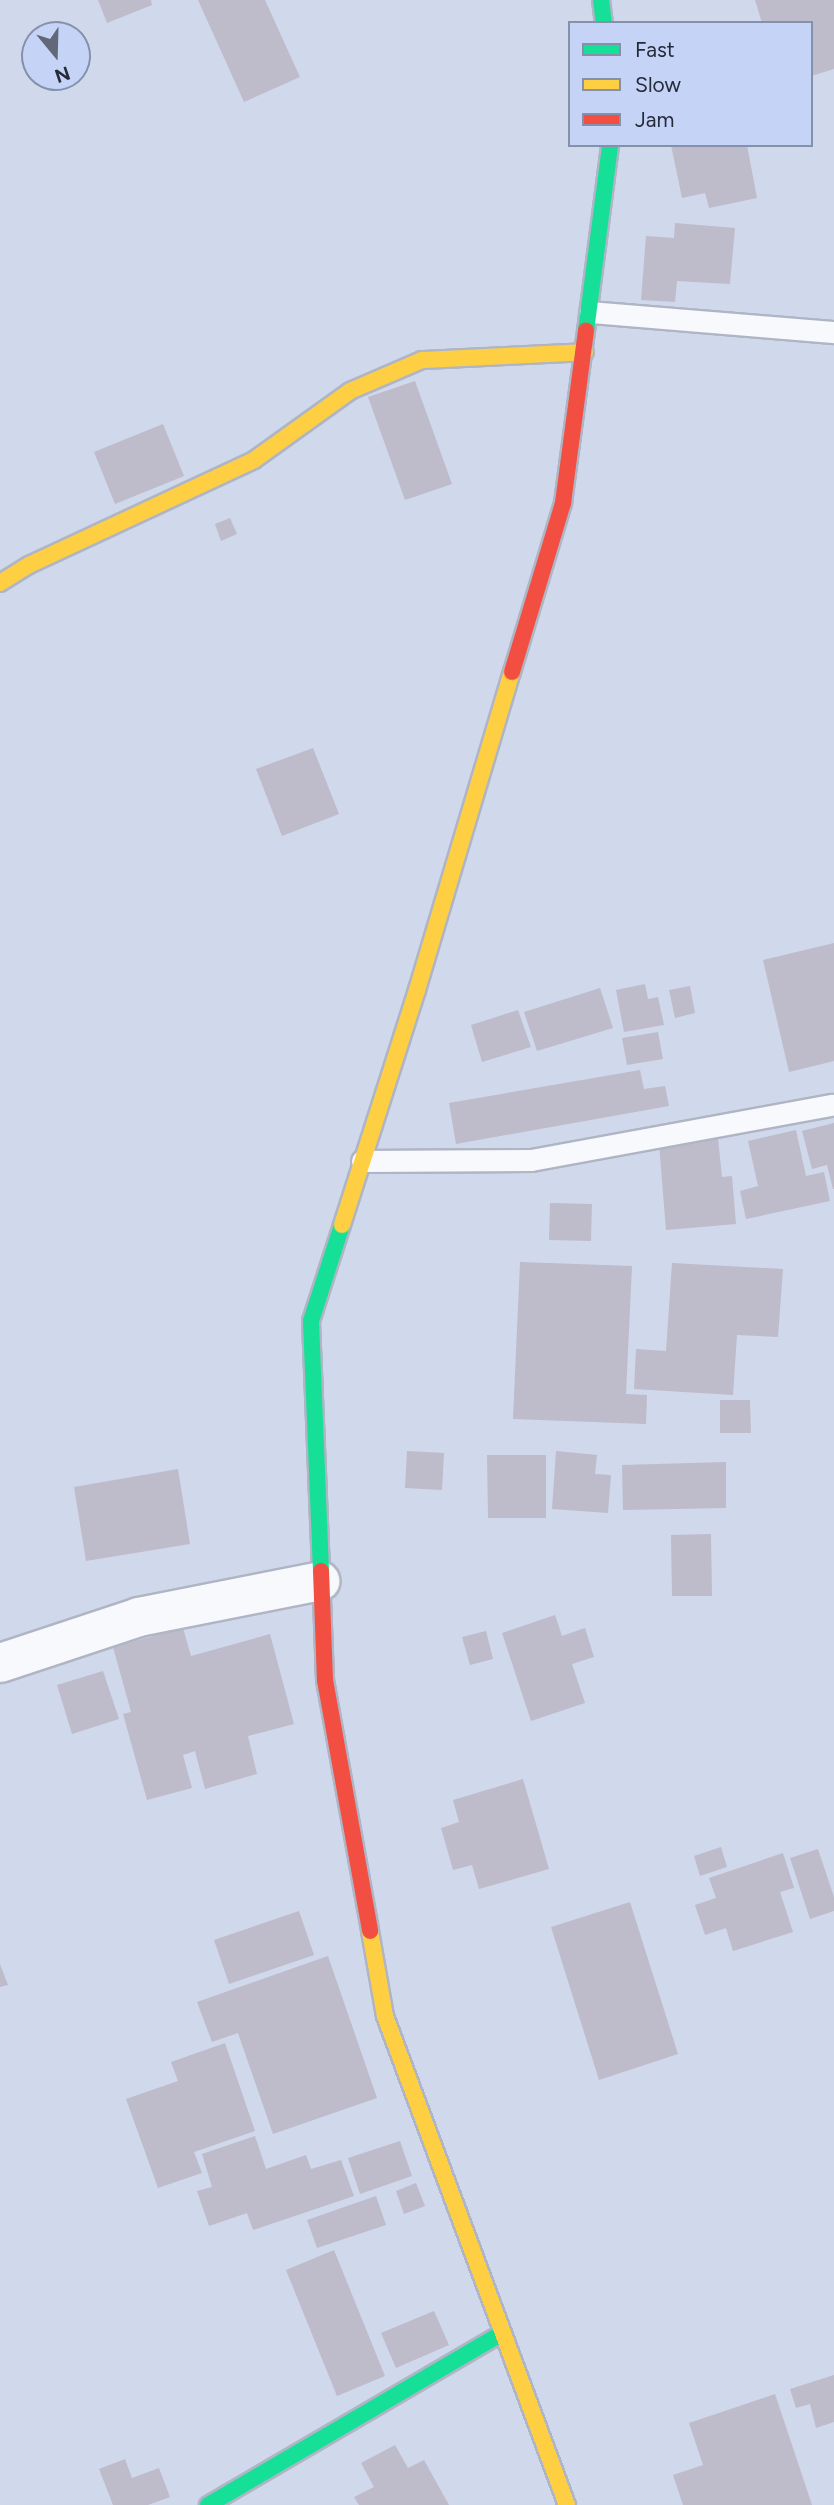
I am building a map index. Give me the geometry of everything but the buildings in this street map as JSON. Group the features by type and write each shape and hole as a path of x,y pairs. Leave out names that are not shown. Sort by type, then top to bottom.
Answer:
{"main road":[{"path":"601,0 604,21"},
{"path":"567,2505 501,2334 385,2016 325,1680 311,1321 417,990 564,503 610,147"},
{"path":"0,583 29,565 254,460 350,391 422,360 585,352"},
{"path":"208,2505 501,2334"}],"street":[{"path":"0,1663 139,1618 320,1581"}],"lane":[{"path":"590,312 834,332"},
{"path":"362,1161 531,1160 832,1105"}],"traffic: fast":[{"path":"601,0 604,21"},
{"path":"586,331 610,147"},
{"path":"321,1571 311,1321 342,1225"},
{"path":"208,2505 501,2334"}],"traffic: slow":[{"path":"0,583 29,565 254,460 350,391 422,360 585,352"},
{"path":"342,1225 417,990 512,672"},
{"path":"370,1931 385,2016 567,2505"}],"traffic: jam":[{"path":"512,672 563,503 586,331"},
{"path":"321,1571 325,1680 370,1931"}]}
